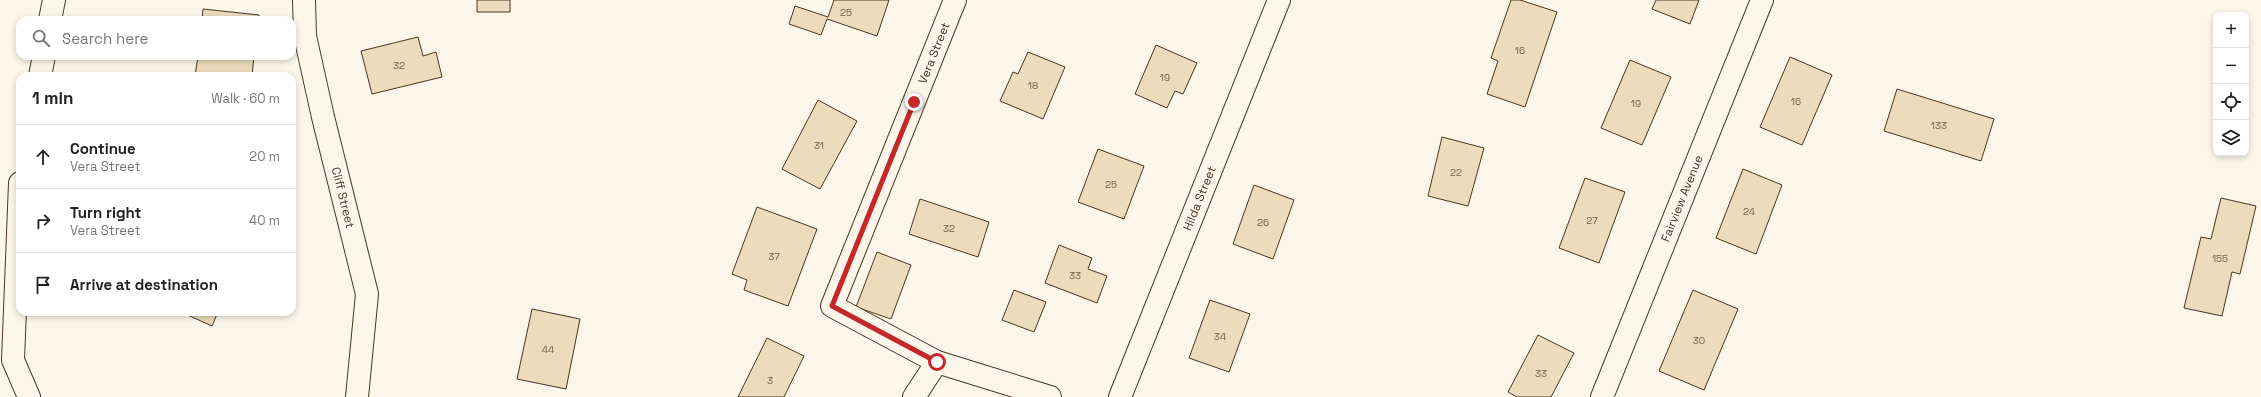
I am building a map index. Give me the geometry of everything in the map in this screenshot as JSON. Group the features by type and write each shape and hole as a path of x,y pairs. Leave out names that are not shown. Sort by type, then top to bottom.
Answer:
{"street":[{"path":"51,16 54,0"},
{"name":"Cliff Street","path":"304,0 305,36 311,65 367,294 357,397"},
{"name":"Vera Street","path":"937,362 832,306 955,0"},
{"name":"Hilda Street","path":"1120,397 1279,0"},
{"name":"Fairview Avenue","path":"1602,397 1762,0"},
{"path":"41,72 43,60"},
{"path":"16,284 13,360 29,397"},
{"path":"914,397 937,362 1050,397"}],"building":[{"path":"477,0 510,0 510,12 477,12"},
{"path":"834,0 889,0 877,36 827,19 821,35 789,24 795,6 828,17"},
{"path":"1511,0 1520,0 1557,12 1525,107 1487,94 1498,61 1491,58"},
{"path":"1656,0 1699,0 1690,24 1652,9"},
{"path":"203,9 259,15 259,16 202,16"},
{"path":"418,37 423,56 436,52 442,77 372,94 361,51"},
{"path":"1156,45 1197,63 1183,94 1175,91 1167,108 1135,94"},
{"path":"1028,52 1065,67 1043,119 1000,101 1013,72 1018,74"},
{"path":"1790,57 1832,75 1802,145 1760,127"},
{"path":"197,60 254,60 252,72 196,72"},
{"path":"1630,60 1671,77 1642,145 1601,128"},
{"path":"1897,89 1994,119 1981,161 1884,131"},
{"path":"818,100 857,121 820,189 782,169"},
{"path":"1442,137 1484,148 1468,206 1428,196"},
{"path":"1098,149 1144,166 1124,219 1078,202"},
{"path":"1743,169 1782,185 1756,254 1716,238"},
{"path":"1585,178 1625,192 1599,263 1559,248"},
{"path":"1254,185 1294,200 1273,259 1233,244"},
{"path":"2221,198 2256,206 2240,274 2232,272 2222,316 2184,308 2201,237 2211,239"},
{"path":"920,199 989,222 978,257 909,234"},
{"path":"757,207 817,229 788,306 744,290 747,280 732,274"},
{"path":"1059,245 1092,258 1088,269 1107,276 1097,303 1045,283"},
{"path":"877,252 911,265 891,319 856,307"},
{"path":"1014,290 1046,302 1034,332 1002,320"},
{"path":"1693,290 1738,309 1704,390 1659,371"},
{"path":"1210,300 1250,314 1229,372 1189,358"},
{"path":"532,309 580,319 566,389 517,379"},
{"path":"190,316 216,316 212,326"},
{"path":"1538,335 1574,353 1551,397 1517,397 1508,392"},
{"path":"767,338 804,356 784,397 738,397"}],"route":[{"path":"914,102 832,306 937,362"}]}
